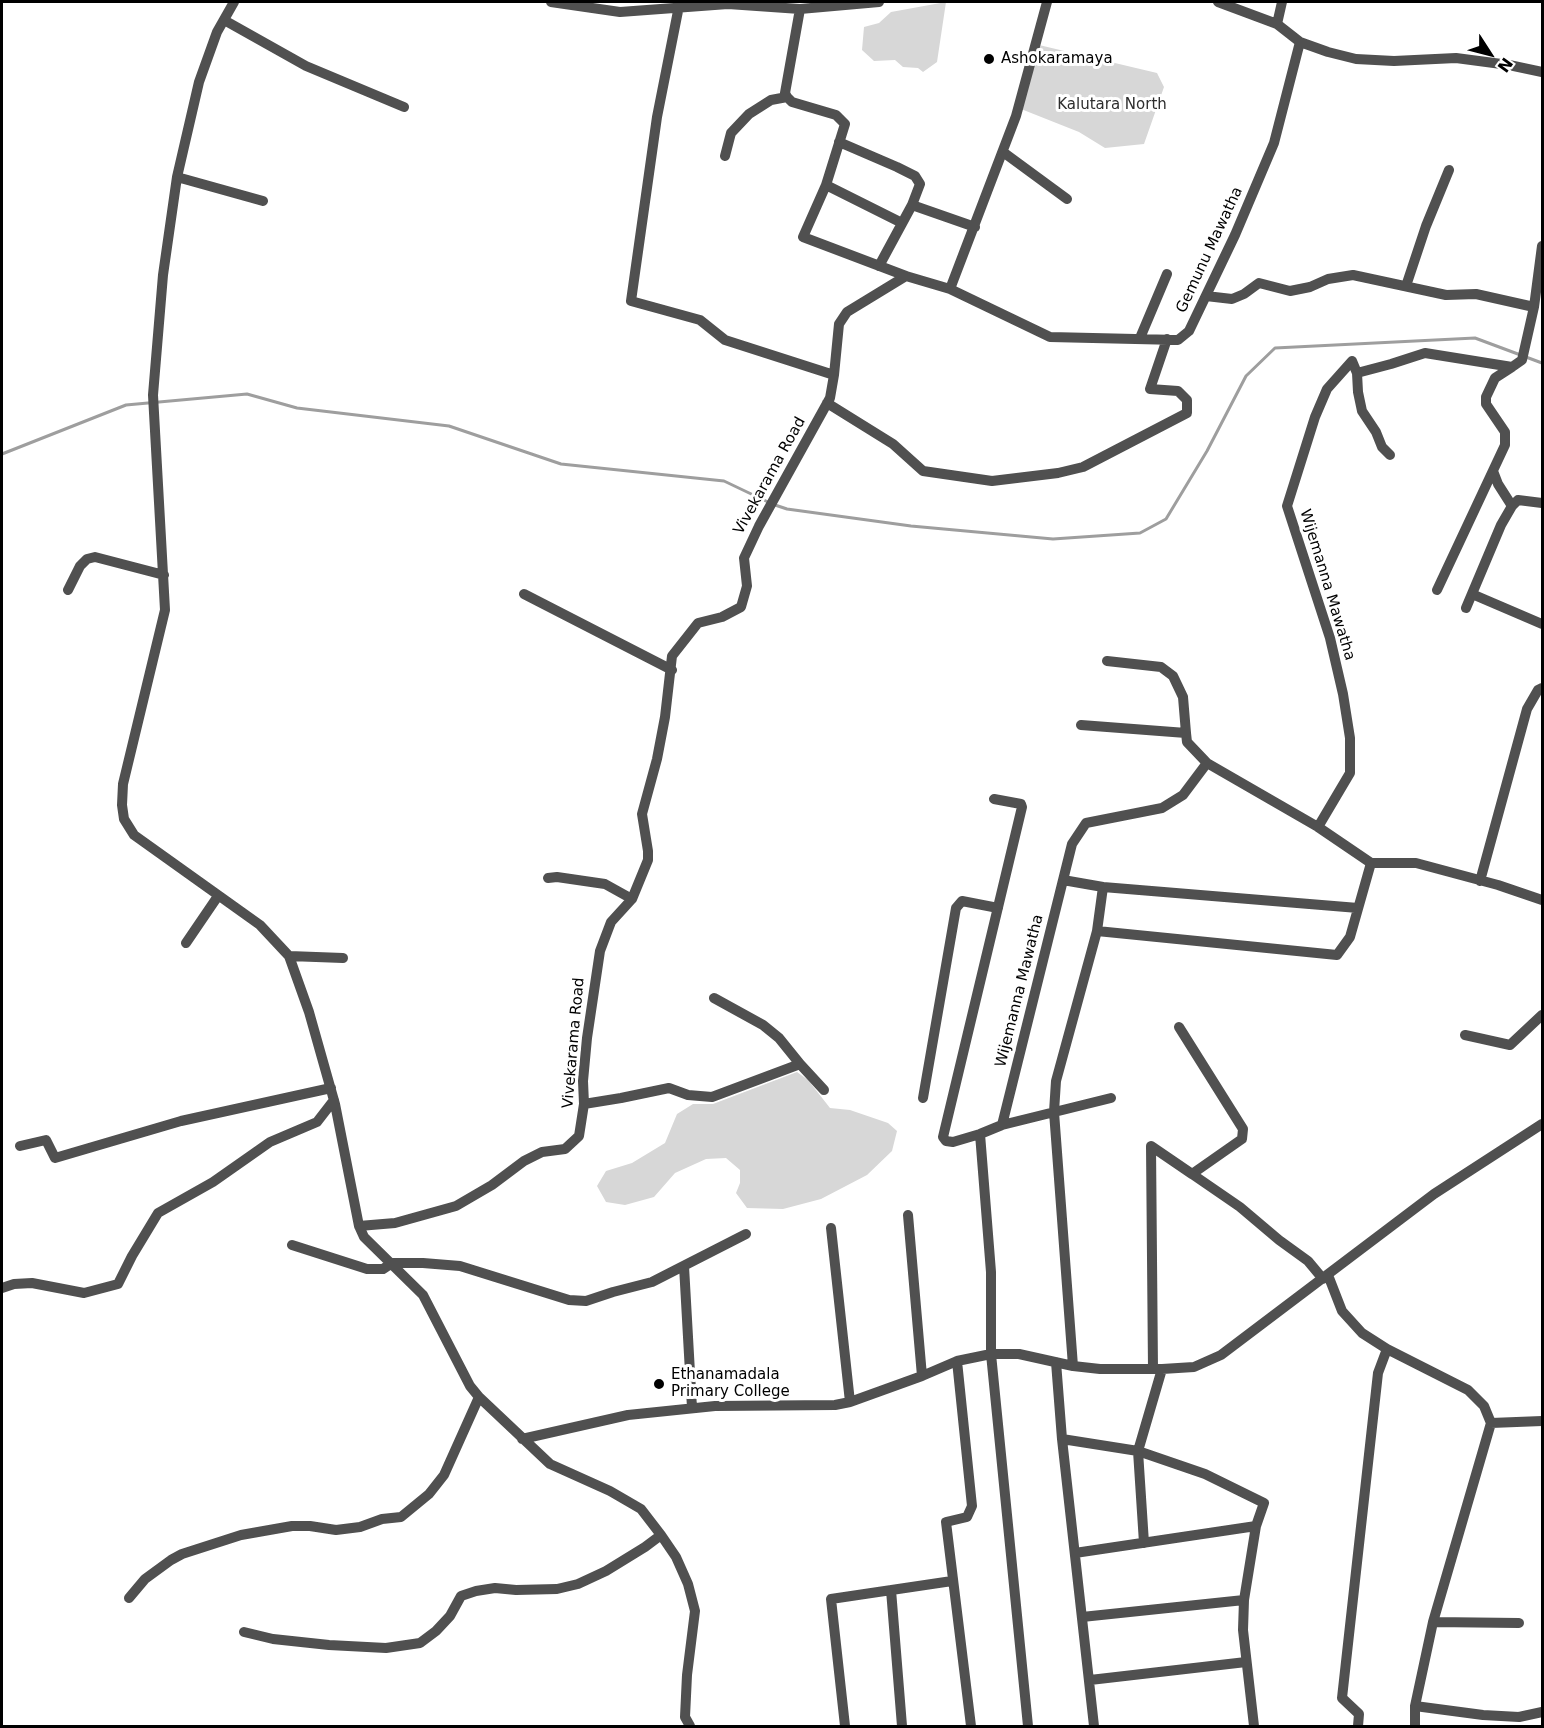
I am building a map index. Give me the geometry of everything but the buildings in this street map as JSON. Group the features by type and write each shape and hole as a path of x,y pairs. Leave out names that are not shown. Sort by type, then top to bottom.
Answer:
{"street":[{"path":"234,2 217,32 200,81 177,177 163,275 153,395 165,610 123,784 124,819 134,835 260,926 289,956 309,1012 331,1088 359,1226 364,1237 423,1295 470,1386 550,1464 610,1491 640,1509 676,1557 688,1584 695,1611 687,1675 685,1717 690,1726"},
{"path":"551,2 620,12 645,6 728,4 800,9 879,2"},
{"path":"800,9 785,93 792,102 836,115 845,124 826,185 803,237 906,276 950,289 1016,116 1047,2"},
{"path":"1218,2 1277,24 1300,42 1356,58 1394,61 1456,58 1542,72"},
{"path":"1277,24 1282,2"},
{"path":"679,6 657,117 631,301 700,320 725,340 834,375"},
{"path":"224,20 306,66 404,107"},
{"name":"Gemunu Mawatha","path":"950,289 1050,337 1178,339 1190,331 1274,144 1300,42"},
{"path":"724,156 731,133 749,114 771,100 787,97"},
{"path":"838,142 915,176 920,184 912,205 879,266"},
{"path":"1003,152 1067,199"},
{"path":"1406,286 1426,226 1449,170"},
{"path":"177,177 263,201"},
{"path":"826,185 902,223"},
{"path":"912,205 975,227"},
{"path":"1437,590 1505,445 1505,432 1486,404 1486,397 1495,378 1522,360 1534,307 1542,246"},
{"path":"1140,338 1167,274"},
{"path":"1206,296 1232,299 1244,294 1259,283 1290,291 1310,287 1328,279 1353,275 1446,295 1476,294 1534,307"},
{"name":"Vivekarama Road","path":"359,1226 395,1223 456,1206 492,1185 524,1161 542,1152 565,1149 579,1136 584,1104 583,1081 587,1038 600,951 611,922 632,899 648,860 642,814 657,759 672,670 672,656 698,623 722,617 741,607 747,586 744,558 762,520 830,398 839,324 847,312 906,276"},
{"path":"827,403 893,444 923,471 992,481 1058,473 1083,467 1187,413 1187,400 1178,391 1150,389 1167,339"},
{"name":"Wijemanna Mawatha","path":"1317,827 1350,773 1350,738 1330,638 1287,506 1315,417 1327,389 1352,362 1357,373 1425,353 1512,367"},
{"path":"1357,373 1362,411 1376,432 1382,447 1390,455"},
{"path":"1493,471 1498,484 1512,506"},
{"path":"1466,608 1501,525 1512,506 1518,500 1542,504"},
{"path":"68,590 80,566 87,559 95,557 164,575"},
{"path":"524,594 672,670"},
{"path":"1472,594 1542,624"},
{"path":"1107,661 1161,667 1173,676 1183,697 1187,742 1206,763 1317,827 1371,863 1416,863 1498,885 1542,900"},
{"path":"1480,881 1527,709 1538,690 1542,688"},
{"path":"1080,725 1186,733"},
{"name":"Wijemanna Mawatha","path":"1002,1125 1072,844 1086,823 1162,808 1183,795 1206,763"},
{"path":"994,799 1021,804 1022,807 943,1137 945,1141 953,1142 1002,1125 1111,1098"},
{"path":"1097,931 1337,955 1350,938 1371,863"},
{"path":"548,878 557,877 604,884 632,899"},
{"path":"1063,879 1104,887 1358,908"},
{"path":"1073,1366 1054,1112 1056,1082 1097,931 1104,887"},
{"path":"186,943 218,896"},
{"path":"923,1098 956,908 962,901 998,908"},
{"path":"289,956 343,958"},
{"path":"714,998 763,1025 779,1038 824,1090"},
{"path":"1465,1035 1510,1045 1542,1016"},
{"path":"1179,1027 1243,1129 1242,1139 1192,1174"},
{"path":"584,1104 669,1088 688,1095 712,1097 800,1064"},
{"path":"20,1146 46,1140 55,1158 182,1120 331,1088"},
{"path":"2,1288 14,1284 32,1283 84,1293 118,1284 158,1213 213,1182 270,1143 317,1122 334,1100"},
{"path":"522,1439 628,1415 692,1408 835,1405 850,1402 957,1361 991,1354 1019,1354 1073,1366 1100,1369 1194,1367 1221,1355 1434,1194 1542,1124"},
{"path":"980,1134 991,1272 991,1354 1028,1726"},
{"path":"1144,1543 1138,1451 1157,1369 1151,1146 1240,1207 1308,1261 1325,1277 1342,1311 1362,1333 1387,1349 1468,1390 1484,1406 1491,1423 1433,1622 1415,1706 1415,1726"},
{"path":"908,1215 922,1376"},
{"path":"831,1228 850,1402"},
{"path":"292,1245 367,1269 382,1269 392,1263 460,1266 569,1300 586,1301 652,1282 746,1234"},
{"path":"684,1266 692,1408"},
{"path":"1358,1726 1359,1714 1342,1698 1378,1373 1387,1349"},
{"path":"957,1361 972,1506 967,1517 946,1522 971,1726"},
{"path":"1056,1362 1062,1439 1094,1726"},
{"path":"129,1598 145,1579 171,1560 182,1554 241,1535 292,1526 336,1530 401,1517 429,1494 444,1475 479,1397"},
{"path":"1491,1423 1542,1421"},
{"path":"1062,1439 1138,1451 1205,1474 1264,1503 1256,1526 1244,1600 1243,1630 1254,1726"},
{"path":"1075,1553 1256,1526"},
{"path":"244,1632 273,1639 329,1645 386,1648 420,1643 450,1616 461,1596 495,1588 557,1589 578,1584 606,1571 661,1535"},
{"path":"845,1726 831,1599 952,1581"},
{"path":"891,1590 902,1726"},
{"path":"1082,1617 1244,1600"},
{"path":"1433,1622 1519,1623"},
{"path":"1090,1680 1246,1662"},
{"path":"1415,1706 1519,1717 1542,1712"}],"green space":[{"path":"946,2 937,62 923,72 918,68 903,67 895,60 874,61 862,50 864,27 879,23 891,12"},
{"name":"Kalutara North","path":"1039,45 1157,73 1164,87 1144,144 1105,148 1079,132 1021,109"},
{"path":"797,1072 808,1080 830,1108 850,1110 888,1123 897,1131 892,1151 867,1175 821,1199 783,1209 747,1208 736,1193 740,1183 740,1170 726,1158 706,1159 675,1173 654,1197 625,1205 606,1202 597,1186 606,1171 632,1163 665,1143 677,1114 693,1104 713,1104"}],"waterway":[{"path":"775,505 787,509 911,526 1053,539 1140,533 1166,519 1207,451 1246,376 1275,348 1475,338 1542,363"},
{"path":"2,454 126,405 247,394 297,408 449,426 561,464 724,481 768,502"}],"place":[{"name":"Ashokaramaya","path":"989,59"},
{"name":"Ethanamadala Primary College","path":"659,1384"}]}
